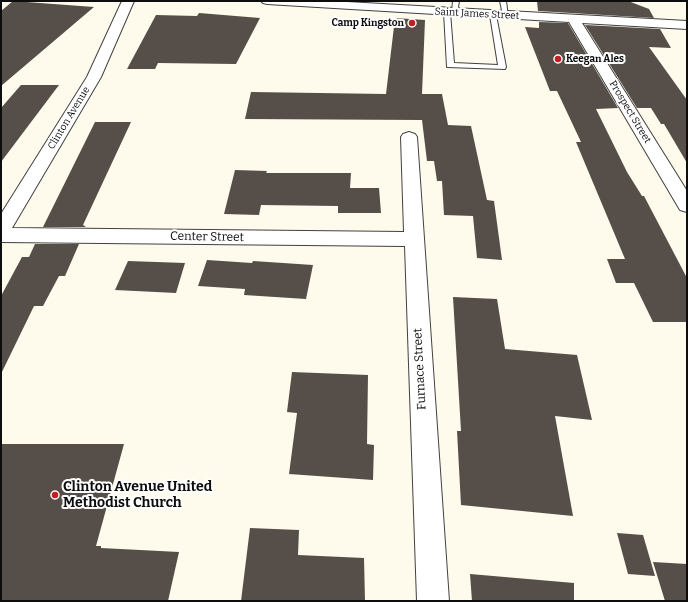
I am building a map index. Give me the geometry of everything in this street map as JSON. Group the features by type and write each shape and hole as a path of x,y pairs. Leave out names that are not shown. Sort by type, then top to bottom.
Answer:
{"street":[{"name":"Clinton Avenue","path":"1,230 94,77 128,1"},
{"name":"Saint James Street","path":"267,1 453,8 493,15 687,25"},
{"name":"Prospect Street","path":"573,18 687,206"},
{"name":"Furnace Street","path":"409,137 413,239 433,601"},
{"name":"Center Street","path":"1,235 413,239"}],"lane":[{"path":"503,1 506,15"},
{"path":"453,8 450,64 502,67 493,15"}],"building":[{"path":"13,1 94,7 1,86 1,11"},
{"path":"537,1 628,1 649,9 654,18 538,11"},
{"path":"199,13 260,18 236,64 158,63 155,69 127,69 156,15 197,16"},
{"path":"395,18 425,20 422,94 442,94 448,125 471,126 487,200 494,201 502,260 477,258 473,216 444,215 442,181 437,181 434,161 427,161 422,120 245,119 251,92 386,94"},
{"path":"539,22 568,23 618,108 596,109 627,172 642,196 644,196 687,278 687,322 653,322 634,283 616,283 607,259 625,259 576,142 581,142 557,91 550,91 525,27 539,28"},
{"path":"585,25 660,29 671,48 649,47 687,100 687,163 664,124 661,124 651,108 637,108"},
{"path":"21,85 59,85 1,162 1,108"},
{"path":"95,122 131,122 83,225 86,227 43,227"},
{"path":"235,170 267,171 266,173 351,173 350,188 379,188 381,213 338,213 338,206 261,205 259,215 224,214"},
{"path":"35,244 79,244 65,276 59,276 43,306 34,306 1,374 1,296 22,257 29,257"},
{"path":"207,260 313,265 306,299 244,295 245,289 198,286"},
{"path":"128,261 185,263 176,293 115,290"},
{"path":"453,297 497,299 505,349 577,355 592,420 555,416 573,516 461,505 457,431 461,431"},
{"path":"292,372 368,375 367,444 374,445 373,480 289,474 297,413 287,412"},
{"name":"Clinton Avenue United Methodist Church","path":"1,444 124,444 96,546 101,546 101,548 179,552 168,601 1,601"},
{"path":"250,528 299,530 298,555 364,558 365,601 241,601"},
{"path":"617,533 643,535 655,576 628,574"},
{"path":"653,562 687,564 687,601 665,601"},
{"path":"470,574 574,583 574,601 472,601"}],"place":[{"name":"Camp Kingston","path":"412,23"},
{"name":"Keegan Ales","path":"558,59"},
{"name":"Clinton Avenue United Methodist Church","path":"55,495"}]}
